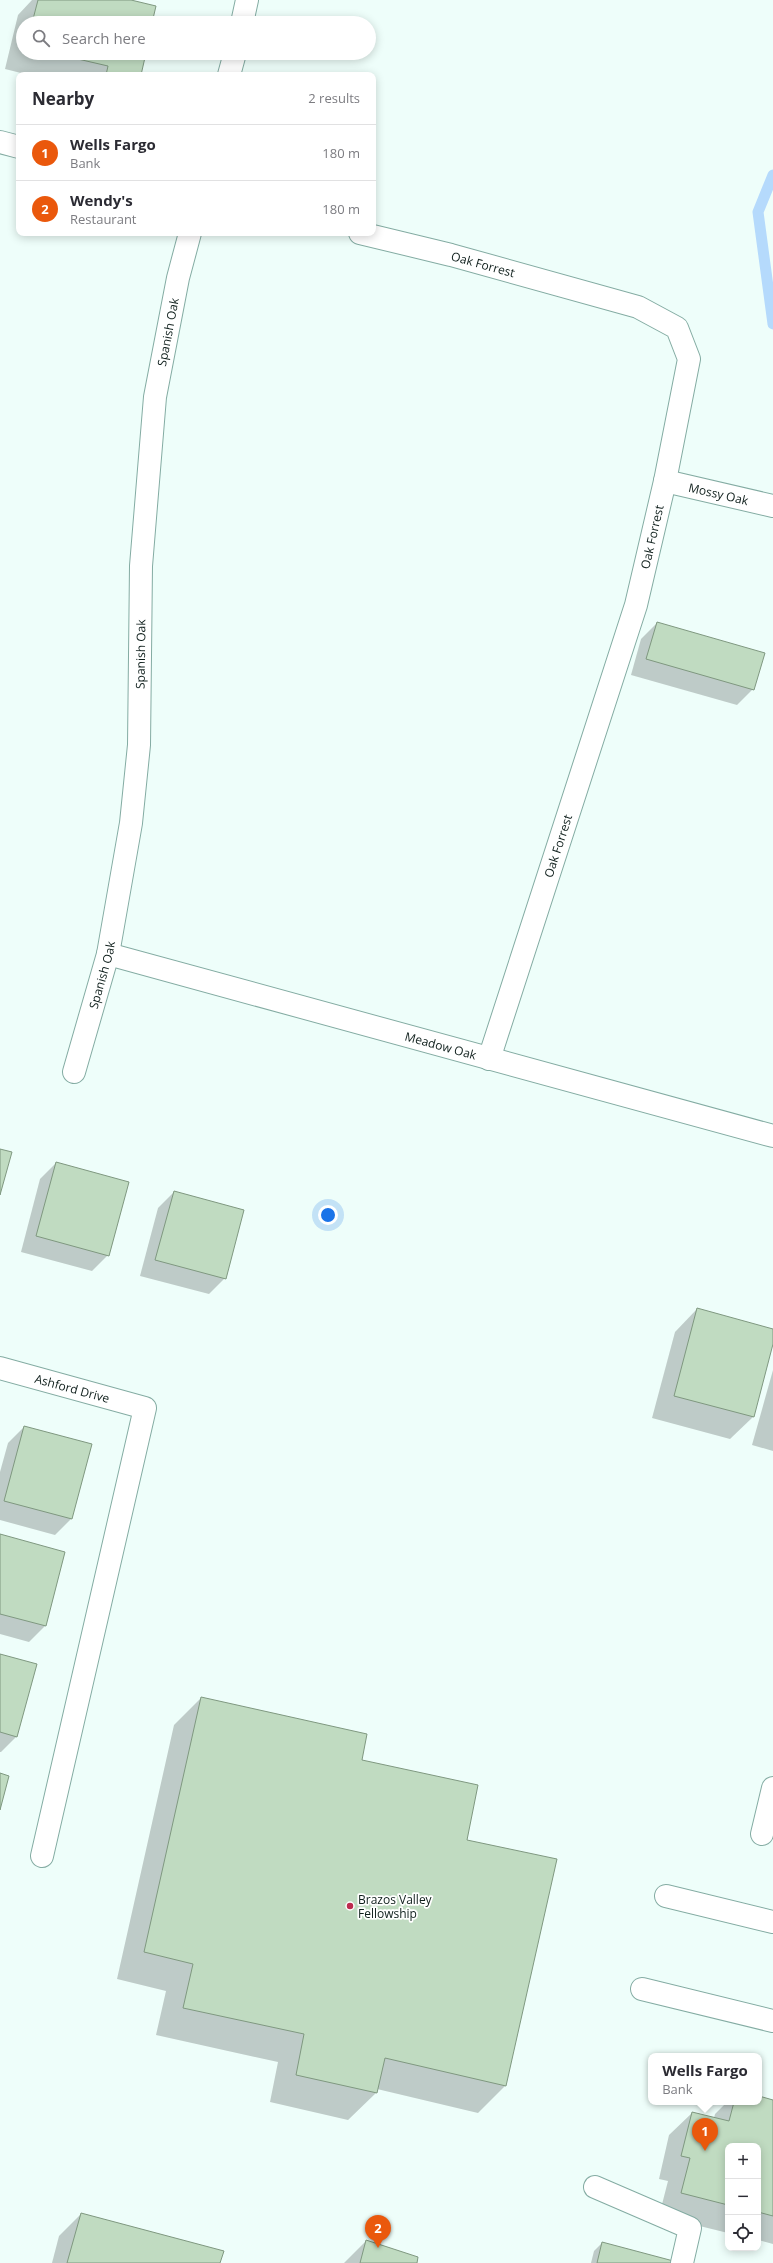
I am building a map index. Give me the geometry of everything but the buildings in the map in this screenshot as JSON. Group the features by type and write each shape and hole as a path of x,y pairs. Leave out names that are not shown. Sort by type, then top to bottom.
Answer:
{"street":[{"path":"244,16 247,0"},
{"path":"230,72 233,60"},
{"path":"0,142 16,146"},
{"name":"Spanish Oak","path":"74,1072 108,954 131,823 139,745 141,566 155,398 178,278 189,236"},
{"name":"Oak Forrest","path":"372,236 451,255 638,307 677,328 689,359 665,481 636,605 489,1059"},
{"name":"Mossy Oak","path":"665,481 773,506"},
{"name":"Meadow Oak","path":"108,954 773,1136"},
{"name":"Ashford Drive","path":"0,1368 145,1408 42,1856"},
{"path":"762,1834 773,1788"},
{"path":"666,1896 773,1922"},
{"path":"642,1989 773,2021"},
{"path":"595,2187 690,2228 682,2263"}],"waterway":[{"path":"773,175 758,212 773,324"}],"place":[{"name":"Brazos Valley Fellowship","path":"350,1906"},
{"name":"Wells Fargo","path":"705,2151"},
{"name":"Wendy's","path":"378,2248"}]}
